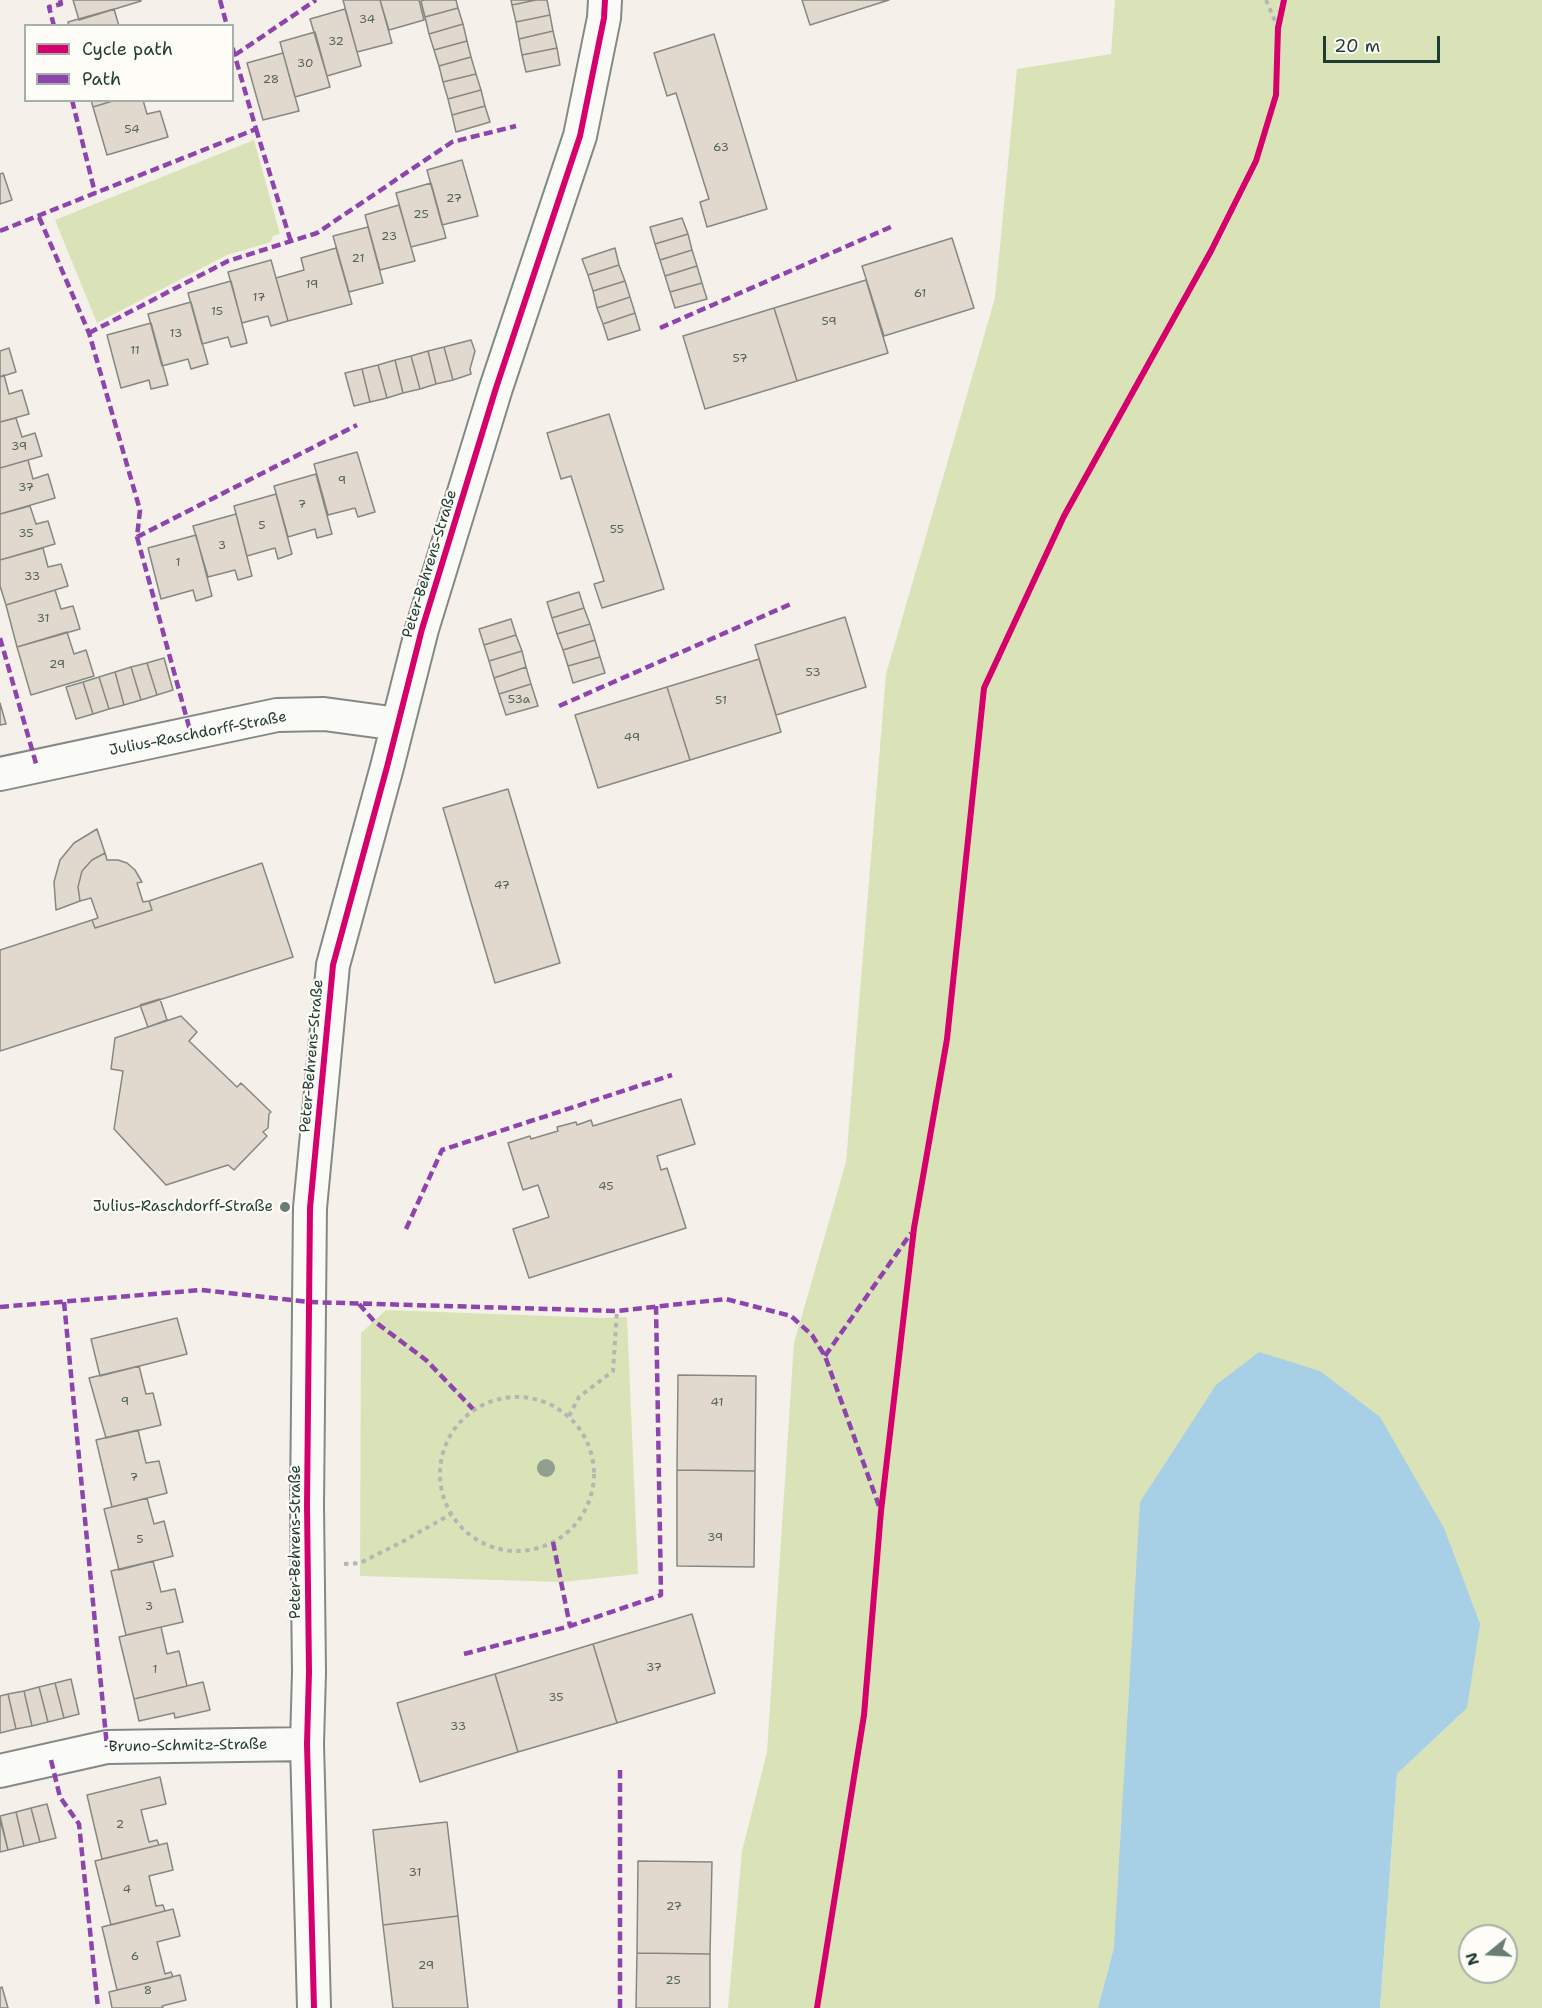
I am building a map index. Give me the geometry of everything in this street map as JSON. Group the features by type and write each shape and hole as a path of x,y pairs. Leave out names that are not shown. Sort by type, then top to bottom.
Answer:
{"street":[{"name":"Peter-Behrens-Straße","path":"314,2008 308,1744 310,1208 333,965 422,629 496,388 580,136 604,18 604,0"},
{"name":"Julius-Raschdorff-Straße","path":"0,774 277,716 324,714 398,724"},
{"name":"Bruno-Schmitz-Straße","path":"0,1771 107,1747 308,1744"}],"path":[{"path":"1266,0 1278,28"},
{"path":"569,1416 579,1397 613,1371 617,1311"},
{"path":"511,1396 532,1398 551,1404 569,1416 582,1432 591,1450 594,1471 591,1495 582,1517 565,1535 544,1547 521,1552 496,1549 475,1540 457,1524 451,1514 444,1503 439,1479 440,1459 447,1440 458,1423 473,1409 491,1400 511,1396"},
{"path":"308,1564 360,1563 451,1514"}],"green space":[{"path":"1115,0 1542,0 1542,2008 1380,2008 1397,1774 1467,1708 1114,1947 1098,2008 728,2008 742,1851 767,1752 794,1343 846,1162 886,674 995,298 1017,69 1111,54"},
{"path":"254,140 280,234 273,236 271,242 227,255 97,323 55,220"},
{"path":"386,1310 627,1317 638,1574 562,1582 360,1576 361,1333"}],"water":[{"path":"1259,1352 1320,1371 1380,1417 1444,1528 1480,1624 1467,1708 1397,1774 1380,2008 1098,2008 1114,1947 1140,1502 1216,1385"}],"building":[{"path":"73,0 141,0 141,1 79,20"},
{"path":"343,0 380,0 392,43 357,52"},
{"path":"380,0 419,0 424,20 389,30"},
{"path":"456,0 458,8 425,17 421,1"},
{"path":"511,0 536,0 512,5"},
{"path":"547,0 550,15 516,22 512,5"},
{"path":"802,0 889,0 810,25"},
{"path":"458,8 463,24 429,34 425,17"},
{"path":"114,9 118,24 68,24 68,22"},
{"path":"345,9 361,66 327,76 310,19"},
{"path":"550,15 553,31 519,39 516,22"},
{"path":"463,24 467,41 434,50 429,34"},
{"path":"553,31 557,48 522,55 519,39"},
{"path":"315,32 330,87 295,97 280,42"},
{"path":"714,34 767,209 707,227 700,202 709,199 676,93 667,96 654,53"},
{"path":"467,41 471,57 439,66 434,50"},
{"path":"557,48 560,65 526,72 522,55"},
{"path":"283,53 299,111 263,120 247,63"},
{"path":"471,57 476,74 443,82 439,66"},
{"path":"476,74 481,90 448,99 443,82"},
{"path":"481,90 485,106 452,115 448,99"},
{"path":"92,102 109,102 93,107"},
{"path":"109,102 144,102 147,114 160,111 168,137 107,155 93,107"},
{"path":"485,106 490,122 456,132 452,115"},
{"path":"462,160 478,216 442,225 427,170"},
{"path":"3,173 12,200 0,204 0,174"},
{"path":"431,183 446,238 411,247 396,193"},
{"path":"399,205 415,261 380,270 365,215"},
{"path":"682,218 688,234 655,244 650,227"},
{"path":"368,227 383,283 349,292 333,236"},
{"path":"688,234 692,250 660,260 655,244"},
{"path":"952,238 974,308 884,336 862,266"},
{"path":"336,248 352,304 288,321 276,278 304,270 301,258"},
{"path":"615,248 619,265 588,275 582,259"},
{"path":"692,250 697,266 665,276 660,260"},
{"path":"271,260 288,321 271,326 268,316 242,323 228,272"},
{"path":"619,265 625,281 593,291 588,275"},
{"path":"697,266 702,283 670,292 665,276"},
{"path":"866,280 888,353 797,381 774,308"},
{"path":"231,281 247,343 231,347 228,337 202,344 188,293"},
{"path":"625,281 630,297 597,308 593,291"},
{"path":"702,283 707,299 675,308 670,292"},
{"path":"630,297 635,313 603,324 597,308"},
{"path":"191,302 208,364 191,369 188,359 162,366 148,314"},
{"path":"774,308 797,381 705,409 683,336"},
{"path":"635,313 640,330 608,340 603,324"},
{"path":"151,323 168,385 151,389 149,380 121,388 107,335"},
{"path":"471,340 475,351 470,369 471,374 453,380 444,347"},
{"path":"444,347 453,380 436,384 428,351"},
{"path":"9,348 16,372 0,377 0,351"},
{"path":"428,351 436,384 420,389 411,356"},
{"path":"411,356 420,389 403,393 395,360"},
{"path":"395,360 403,393 387,398 378,365"},
{"path":"378,365 387,398 370,402 362,369"},
{"path":"362,369 370,402 354,406 345,373"},
{"path":"4,375 9,394 22,390 29,414 0,422 0,377"},
{"path":"609,414 664,589 602,608 594,584 604,581 571,476 561,479 547,433"},
{"path":"16,418 22,437 35,433 42,456 0,468 0,422"},
{"path":"357,452 375,512 358,517 355,508 328,515 314,464"},
{"path":"28,460 33,479 48,474 55,498 0,514 0,468"},
{"path":"316,474 332,534 317,538 315,529 288,537 274,486"},
{"path":"276,494 292,554 278,559 275,548 247,556 234,506"},
{"path":"30,506 36,524 48,521 55,544 0,560 0,514"},
{"path":"236,514 252,576 238,580 235,570 208,577 193,526"},
{"path":"196,535 212,596 196,601 193,590 161,599 148,548"},
{"path":"43,548 48,567 61,564 68,586 6,605 0,586 0,560"},
{"path":"55,590 61,609 73,606 80,629 17,647 6,605"},
{"path":"579,592 584,608 552,618 547,602"},
{"path":"584,608 590,624 557,634 552,618"},
{"path":"845,617 866,687 776,715 755,645"},
{"path":"511,619 516,635 484,645 479,629"},
{"path":"590,624 595,640 563,650 557,634"},
{"path":"67,632 74,654 86,650 94,676 31,695 17,647"},
{"path":"516,635 522,651 489,661 484,645"},
{"path":"595,640 600,657 568,666 563,650"},
{"path":"522,651 526,667 494,678 489,661"},
{"path":"600,657 605,673 573,683 568,666"},
{"path":"164,658 173,690 157,695 147,663"},
{"path":"759,659 781,732 690,760 667,687"},
{"path":"147,663 157,695 141,700 131,667"},
{"path":"131,667 141,700 124,705 115,672"},
{"path":"526,667 531,684 499,694 494,678"},
{"path":"115,672 124,705 109,709 99,677"},
{"path":"99,677 109,709 93,714 83,682"},
{"path":"83,682 93,714 76,719 66,687"},
{"path":"531,684 538,706 506,715 499,694"},
{"path":"667,687 690,760 598,788 575,715"},
{"path":"0,703 6,724 0,725"},
{"path":"508,789 560,963 495,983 443,808"},
{"path":"97,829 105,853 92,860 82,871 78,887 80,901 56,910 54,882 60,860 74,843"},
{"path":"105,853 107,860 127,863 135,870 142,882 137,883 143,902 149,901 152,910 95,928 92,920 98,918 91,898 80,901 78,887 82,871 92,860"},
{"path":"262,863 293,957 0,1051 0,950 92,920 95,928 152,910 149,901"},
{"path":"160,999 167,1020 148,1027 140,1005"},
{"path":"181,1016 197,1032 189,1041 237,1087 241,1083 271,1112 268,1128 263,1132 267,1136 234,1170 228,1165 166,1185 114,1129 123,1071 111,1069 115,1038"},
{"path":"681,1099 695,1144 657,1156 661,1170 667,1168 686,1228 529,1278 513,1229 549,1217 538,1185 523,1190 508,1143 558,1131 557,1127 576,1122 577,1125 591,1120 593,1126"},
{"path":"177,1318 187,1354 100,1376 91,1339"},
{"path":"139,1366 146,1394 153,1393 161,1425 106,1438 89,1378"},
{"path":"678,1375 756,1376 755,1471 677,1470"},
{"path":"138,1430 146,1463 159,1461 167,1493 112,1507 96,1440"},
{"path":"677,1470 755,1471 754,1567 677,1566"},
{"path":"147,1498 154,1524 164,1521 173,1556 119,1570 104,1509"},
{"path":"153,1561 161,1592 175,1589 183,1622 126,1635 111,1571"},
{"path":"692,1614 715,1693 617,1723 593,1644"},
{"path":"161,1627 167,1654 179,1651 187,1686 134,1699 119,1637"},
{"path":"593,1644 617,1723 518,1752 495,1674"},
{"path":"495,1674 518,1752 420,1782 397,1703"},
{"path":"71,1679 79,1714 64,1718 55,1683"},
{"path":"203,1682 210,1710 175,1718 174,1713 139,1721 134,1699"},
{"path":"55,1683 64,1718 48,1722 39,1687"},
{"path":"39,1687 48,1722 32,1726 24,1691"},
{"path":"24,1691 32,1726 16,1729 8,1694"},
{"path":"8,1694 16,1729 0,1733 0,1696"},
{"path":"160,1777 166,1804 141,1810 149,1842 157,1840 159,1845 102,1859 87,1795"},
{"path":"47,1804 56,1838 40,1842 31,1808"},
{"path":"31,1808 40,1842 24,1846 16,1812"},
{"path":"16,1812 24,1846 8,1850 0,1816"},
{"path":"0,1819 8,1850 0,1852"},
{"path":"447,1822 458,1916 383,1925 373,1830"},
{"path":"167,1843 173,1870 149,1876 156,1906 163,1905 165,1911 111,1925 95,1861"},
{"path":"638,1861 712,1862 710,1954 637,1953"},
{"path":"173,1909 180,1936 157,1942 165,1974 171,1972 173,1977 117,1990 102,1927"},
{"path":"458,1916 468,2008 393,2008 383,1925"},
{"path":"637,1953 710,1954 710,2008 636,2008"},
{"path":"180,1975 186,2000 162,2006 163,2008 112,2008 109,1992"},
{"path":"2,1987 8,2008 0,2008 0,1988"}],"marked path":[{"path":"53,24 49,7 61,4 60,0"},
{"path":"220,0 226,24"},
{"path":"235,55 316,0"},
{"path":"0,231 256,129 234,53"},
{"path":"72,102 95,193"},
{"path":"89,333 228,261 317,233 452,142 516,126"},
{"path":"256,129 291,242"},
{"path":"39,217 89,333 140,510 137,537 191,734"},
{"path":"660,328 893,226"},
{"path":"137,537 357,425"},
{"path":"559,706 793,603"},
{"path":"0,638 37,767"},
{"path":"406,1229 442,1150 672,1075"},
{"path":"825,1356 911,1233"},
{"path":"0,1307 201,1290 309,1302 617,1311 726,1299 791,1316 812,1335 825,1356 879,1506"},
{"path":"64,1302 107,1747"},
{"path":"359,1304 374,1321 426,1360 473,1409"},
{"path":"464,1654 570,1626 661,1595 656,1306"},
{"path":"553,1542 570,1626"},
{"path":"51,1760 60,1797 79,1824 98,2008"},
{"path":"620,1770 620,2008"}],"cycle path":[{"path":"314,2008 307,1744 310,1208 333,965 422,629 496,388 580,136 604,18 605,0"},
{"path":"817,2008 864,1715 881,1511 914,1228 947,1039 984,688 1064,516 1211,251 1256,161 1276,95 1278,28 1284,0"}],"place":[{"name":"Julius-Raschdorff-Straße","path":"285,1207"}]}
